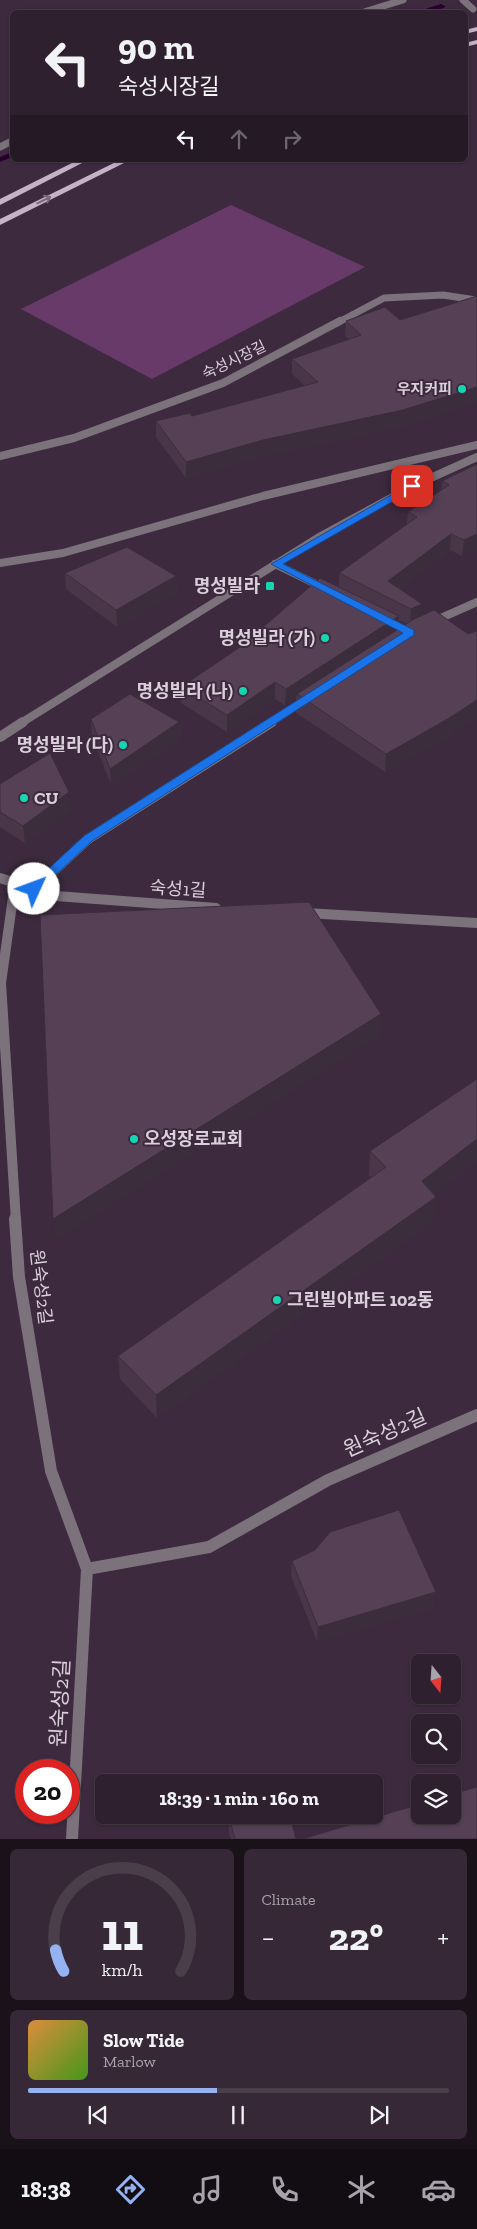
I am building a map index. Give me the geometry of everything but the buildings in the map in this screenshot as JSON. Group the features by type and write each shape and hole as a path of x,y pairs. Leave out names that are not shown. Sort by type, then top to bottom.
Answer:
{"main road":[{"path":"0,202 80,162"},
{"path":"0,222 122,162"}],"street":[{"path":"371,10 404,0"},
{"path":"463,0 473,10"},
{"name":"숙성시장길","path":"0,456 74,438 223,383 384,298 443,295 477,300"},
{"path":"0,564 63,553 263,496 477,445"},
{"path":"0,737 59,698 276,564 412,486 477,457"},
{"path":"276,564 334,594"},
{"path":"426,625 477,602"},
{"path":"34,889 88,839 320,691"},
{"name":"숙성1길","path":"0,878 56,896 225,909"},
{"name":"원숙성2길","path":"15,883 1,983 19,1277 51,1471 87,1569 72,1839"},
{"path":"293,913 477,923"},
{"name":"원숙성2길","path":"87,1569 208,1547 328,1480 477,1415"}],"shaded area":[{"path":"231,205 365,267 152,379 21,309"}],"waterway":[{"path":"427,10 441,6"},
{"path":"0,160 10,155"}],"place":[{"name":"우지커피","path":"462,389"},
{"name":"명성빌라","path":"270,586"},
{"name":"명성빌라 (가)","path":"325,638"},
{"name":"명성빌라 (나)","path":"243,691"},
{"name":"명성빌라 (다)","path":"123,745"},
{"name":"CU","path":"24,798"},
{"name":"오성장로교회","path":"134,1139"},
{"name":"그린빌아파트 102동","path":"277,1300"}],"route":[{"path":"34,889 88,839 410,632 276,564 321,536 412,486"}]}
